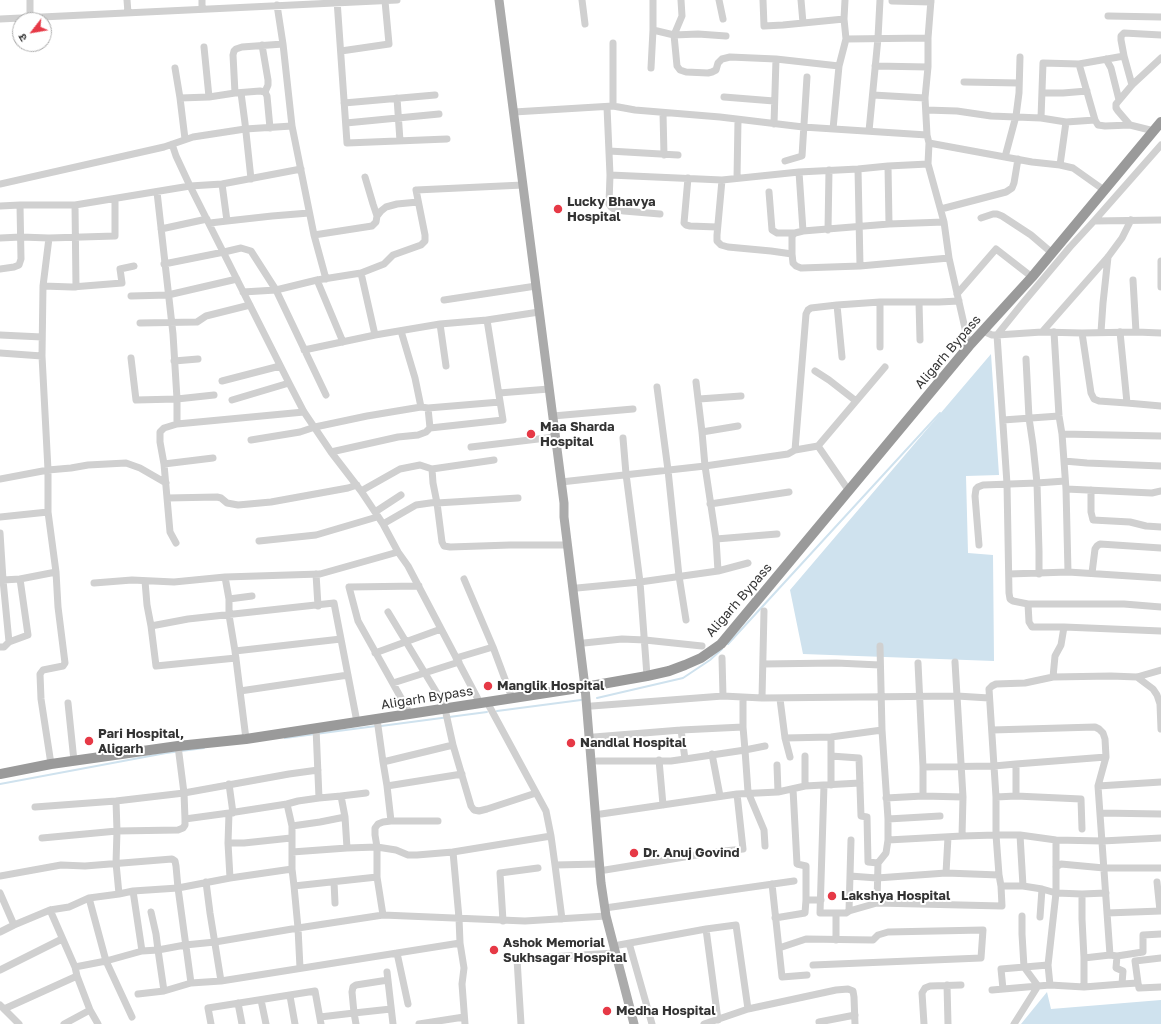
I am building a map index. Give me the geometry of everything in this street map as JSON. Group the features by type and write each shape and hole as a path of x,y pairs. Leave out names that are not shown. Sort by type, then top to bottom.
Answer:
{"highway":[{"name":"Aligarh Bypass","path":"0,774 51,764 178,750 246,739 316,732 357,722 378,723 410,714 446,712 484,703 647,676 685,666 701,658 721,644 969,346 989,333 1032,277 1161,122"}],"main road":[{"path":"499,0 555,438 564,503 568,517 584,642 602,867 607,910 634,1024"},
{"path":"564,503 567,545 587,687 592,706 601,814 600,827"},
{"path":"617,949 640,1024"}],"street":[{"path":"30,0 30,12"},
{"path":"127,0 128,13"},
{"path":"202,0 202,9"},
{"path":"52,16 397,0"},
{"path":"582,0 585,24"},
{"path":"651,68 654,30 653,0"},
{"path":"681,0 682,16 674,35 677,66 680,70 686,72 712,72 716,70 718,63 722,59 730,57 776,59 839,66"},
{"path":"720,0 723,19"},
{"path":"763,0 764,26 844,19"},
{"path":"801,0 803,23"},
{"path":"833,129 839,66 846,38 844,19 845,0"},
{"path":"869,131 876,66 880,0"},
{"path":"341,51 389,44 385,1"},
{"path":"892,1 931,1 925,98 927,135 929,143 928,164 944,222 949,258 969,346"},
{"path":"337,2 347,143 447,139"},
{"path":"277,5 292,126 309,213 326,279"},
{"path":"1108,16 1161,17"},
{"path":"0,19 12,18"},
{"path":"654,30 674,35 698,34 726,36"},
{"path":"1132,85 1124,56 1121,36 1124,33 1161,35"},
{"path":"846,38 928,38"},
{"path":"614,43 610,106 609,204 614,209 624,211 660,214"},
{"path":"251,179 245,129 233,55 236,49 242,47 283,44"},
{"path":"262,46 268,80 268,85 265,92 270,128"},
{"path":"204,47 209,97"},
{"path":"1041,118 1043,63 1079,64 1124,56"},
{"path":"1005,157 1016,116 1020,57"},
{"path":"1130,125 1116,108 1119,100 1132,85 1161,58"},
{"path":"774,124 776,59"},
{"path":"1106,59 1111,68 1119,100"},
{"path":"1079,64 1095,120 1098,125 1130,125 1154,131"},
{"path":"876,66 928,67"},
{"path":"175,68 185,139"},
{"path":"785,162 802,156 807,77"},
{"path":"964,82 1019,83"},
{"path":"180,98 209,97 260,91 265,92"},
{"path":"1042,93 1087,91"},
{"path":"344,103 435,95"},
{"path":"873,95 925,98"},
{"path":"724,97 774,101"},
{"path":"397,98 400,141"},
{"path":"514,112 610,106 635,110 803,127 927,135"},
{"path":"926,110 957,111 991,116 1041,118 1066,122 1095,120"},
{"path":"663,113 664,155"},
{"path":"346,123 439,114"},
{"path":"737,178 738,120"},
{"path":"1060,165 1066,122"},
{"path":"0,184 164,147 193,137 245,129 292,126"},
{"path":"929,143 1073,168 1104,190"},
{"path":"172,144 190,186 304,412 383,524 398,552 408,566 458,660 546,811 551,836 562,919"},
{"path":"989,333 1022,304 1083,232 1161,145"},
{"path":"609,151 678,155"},
{"path":"941,209 1006,192 1012,188 1014,183 1018,159"},
{"path":"610,175 722,180 799,172 928,164"},
{"path":"888,166 889,224"},
{"path":"0,206 75,205 115,200 190,186 222,184 301,169"},
{"path":"858,169 860,266"},
{"path":"828,230 829,170"},
{"path":"799,172 803,231"},
{"path":"314,235 372,226 376,222 377,216 365,177"},
{"path":"688,178 684,223 690,226 717,227"},
{"path":"722,180 717,241 721,245 728,247 792,254"},
{"path":"222,184 227,221"},
{"path":"243,292 276,290 317,280 361,272 384,264 393,256 422,245 425,241 425,235 416,190 523,185"},
{"path":"157,192 171,322 177,399 177,424"},
{"path":"769,192 772,230 777,233 795,233 803,231 889,224 944,222"},
{"path":"0,238 116,236 115,200"},
{"path":"377,216 386,207 397,204 418,202"},
{"path":"0,269 14,267 19,264 21,259 20,205"},
{"path":"75,205 76,287"},
{"path":"161,229 208,221 227,221 309,213"},
{"path":"980,218 993,214 1002,216 1031,235 1052,253"},
{"path":"1042,332 1108,257 1122,238 1131,220"},
{"path":"1094,221 1161,220"},
{"path":"795,233 792,236 793,263 801,268 860,266 949,258"},
{"path":"49,238 43,286 42,356 48,470 48,512 56,572 58,607 65,663 63,666 43,670 39,677 51,764"},
{"path":"164,264 241,248 251,251 276,290 326,395"},
{"path":"795,450 806,314 808,310 811,308 837,305 880,302 939,302 958,297 996,249 1032,277"},
{"path":"1101,332 1108,257"},
{"path":"1161,261 1161,287"},
{"path":"43,286 76,287 122,284 120,269 134,266"},
{"path":"361,272 375,335"},
{"path":"131,296 168,295 237,279"},
{"path":"317,280 343,342"},
{"path":"1133,280 1136,332"},
{"path":"444,300 536,286"},
{"path":"880,302 880,347"},
{"path":"918,302 920,340"},
{"path":"140,323 197,322 206,316 250,305"},
{"path":"837,305 842,357"},
{"path":"304,350 375,335 440,324 487,320 539,312"},
{"path":"331,452 398,437 418,435 426,432 430,428 503,420 487,320"},
{"path":"440,324 446,366"},
{"path":"401,331 430,428"},
{"path":"1054,332 1059,416 1062,434 1066,489 1068,572"},
{"path":"1120,332 1126,403"},
{"path":"989,333 1161,333"},
{"path":"989,333 1003,420 1007,484 1010,599 1028,604 1124,604 1161,607"},
{"path":"1082,333 1091,393 1094,399 1099,401 1161,406"},
{"path":"0,335 42,337"},
{"path":"0,353 42,356"},
{"path":"131,358 136,400 177,399 214,395"},
{"path":"174,361 198,359"},
{"path":"1026,359 1029,418 1037,483 1039,574"},
{"path":"222,381 280,366"},
{"path":"561,482 705,466 788,454 795,450 818,446 885,367"},
{"path":"815,371 856,401"},
{"path":"696,382 705,466 716,539 718,571"},
{"path":"232,400 289,383"},
{"path":"657,387 668,470 679,576 686,620"},
{"path":"499,393 549,389"},
{"path":"699,399 741,396"},
{"path":"251,440 300,432 314,427 367,416 425,408 500,402"},
{"path":"553,416 633,409"},
{"path":"176,543 170,532 168,498 160,442 160,432 164,428 177,424 304,412"},
{"path":"1003,420 1059,416"},
{"path":"702,432 738,426"},
{"path":"1062,434 1161,436"},
{"path":"471,447 555,438"},
{"path":"623,438 626,474 640,582 647,676"},
{"path":"818,446 849,491"},
{"path":"164,464 213,458"},
{"path":"168,498 217,497 221,498 227,503 238,505 271,502 348,488 359,488 400,469 420,465 432,469 494,460"},
{"path":"1064,461 1161,466"},
{"path":"0,479 48,470 88,465 126,463 140,468 166,482"},
{"path":"432,469 442,542 444,546 567,545"},
{"path":"979,545 975,496 978,486 1065,481"},
{"path":"1066,489 1152,493 1161,491"},
{"path":"1091,490 1091,512 1093,520 1130,522 1146,526 1161,527"},
{"path":"710,504 789,492"},
{"path":"259,541 316,535 376,514 400,495"},
{"path":"383,524 416,505 437,502 518,498"},
{"path":"0,517 48,512"},
{"path":"716,539 777,534"},
{"path":"0,538 9,642"},
{"path":"1092,573 1095,549 1100,544 1161,548"},
{"path":"94,583 132,580 174,582 225,577 320,574 398,552"},
{"path":"577,588 640,582 718,571 748,563"},
{"path":"3,580 20,579 56,572"},
{"path":"1009,574 1068,572 1161,578"},
{"path":"316,574 318,606"},
{"path":"225,577 246,739"},
{"path":"0,647 4,647 9,642 28,635 20,579"},
{"path":"464,579 493,647 512,698"},
{"path":"145,581 156,666 341,639"},
{"path":"410,714 358,622 349,587 418,586"},
{"path":"229,599 252,596"},
{"path":"151,626 188,620 334,603 357,722"},
{"path":"1028,604 1029,622 1032,627 1064,626 1161,631"},
{"path":"388,612 425,673 446,712 453,745 471,806 474,810 478,811 487,809 536,793"},
{"path":"762,698 764,612"},
{"path":"1053,677 1055,656 1062,645 1064,626"},
{"path":"375,652 441,629"},
{"path":"584,642 645,640 702,646"},
{"path":"877,903 878,863 886,853 888,840 882,730 880,646"},
{"path":"393,683 425,673 493,647"},
{"path":"722,658 723,696"},
{"path":"955,662 963,797 962,836"},
{"path":"763,664 836,663 880,665"},
{"path":"918,663 923,796"},
{"path":"831,737 820,913 846,913 877,903 1002,906 996,835 996,797 989,689 996,684 1025,683 1053,677 1137,677 1161,670"},
{"path":"240,691 348,675"},
{"path":"1137,677 1153,689 1157,696 1160,704 1161,729"},
{"path":"592,706 723,696 780,699 957,696 989,698"},
{"path":"743,698 743,727 748,792 764,830 765,846"},
{"path":"780,699 785,738 790,757"},
{"path":"68,703 74,761"},
{"path":"378,723 391,821"},
{"path":"594,737 743,727"},
{"path":"992,730 1095,727 1103,733 1105,739 1106,757 1098,786 1107,913 1116,968 1123,971 1122,984"},
{"path":"681,730 685,759"},
{"path":"785,738 831,737 882,730"},
{"path":"316,732 320,798"},
{"path":"383,762 453,745"},
{"path":"597,761 671,761 766,746"},
{"path":"42,838 117,831 178,830 183,828 185,825 184,793 178,750"},
{"path":"712,754 720,796"},
{"path":"805,756 805,786"},
{"path":"831,756 859,758 861,816 867,817 868,862 878,863"},
{"path":"923,767 994,766 1106,757"},
{"path":"659,760 663,805"},
{"path":"1016,764 1016,796"},
{"path":"777,765 778,792"},
{"path":"35,807 116,801 184,793 229,784 318,770"},
{"path":"387,786 462,774"},
{"path":"1098,786 1161,782"},
{"path":"601,814 748,792 778,792 805,786 860,783"},
{"path":"229,784 231,813 228,842 230,878"},
{"path":"776,918 805,913 806,866 797,864 793,789"},
{"path":"185,819 231,813 298,801 366,793"},
{"path":"555,865 602,867 743,849 737,794"},
{"path":"341,796 345,817 347,848"},
{"path":"886,798 923,796 963,797"},
{"path":"996,797 1016,796 1082,799 1082,828"},
{"path":"116,801 116,863 119,894"},
{"path":"287,804 292,826 292,869 298,928 300,968"},
{"path":"1100,813 1161,814"},
{"path":"888,819 940,816"},
{"path":"292,826 345,817"},
{"path":"383,914 377,877 377,847 375,828 382,822 391,821 438,821"},
{"path":"888,840 996,835 1020,835 1056,840 1102,841 1161,838"},
{"path":"1020,835 1023,886"},
{"path":"292,852 377,847 417,855 452,852 551,836"},
{"path":"946,873 948,837"},
{"path":"228,842 244,843 291,838"},
{"path":"849,911 851,840"},
{"path":"1050,985 1048,965 1056,893 1056,840"},
{"path":"419,1024 465,1021 462,984 464,968 460,943 452,852"},
{"path":"0,876 61,865 85,866 172,859 175,861 176,866 191,983"},
{"path":"1056,868 1061,864 1104,868 1161,868"},
{"path":"503,921 500,873 538,868"},
{"path":"0,932 50,910 68,907 89,898 133,891 178,888 230,878 292,869"},
{"path":"850,876 878,878 946,873 999,875"},
{"path":"294,886 377,877"},
{"path":"75,967 106,962 142,952 215,942 383,914 503,921 562,919 607,910 794,881"},
{"path":"206,882 221,981"},
{"path":"334,882 335,903"},
{"path":"1107,913 1161,911 1157,882"},
{"path":"772,884 782,976 807,975"},
{"path":"1001,886 1023,886 1056,893 1106,893"},
{"path":"1040,917 1042,889"},
{"path":"133,891 142,952"},
{"path":"0,894 14,925"},
{"path":"1082,894 1084,987"},
{"path":"89,898 106,962 132,1017"},
{"path":"806,900 821,900"},
{"path":"50,910 75,967 90,1010 98,1024"},
{"path":"150,912 156,934 164,991"},
{"path":"836,913 836,940"},
{"path":"1022,916 1024,967 1038,986"},
{"path":"520,1024 517,959 617,949 629,943 736,925 748,1009"},
{"path":"706,929 718,1020"},
{"path":"779,948 806,939 872,940 878,935 888,932 983,930 981,958 813,966"},
{"path":"1084,958 1143,952 1142,935 1161,934"},
{"path":"0,970 62,939"},
{"path":"138,994 164,991 191,983 221,981 460,943"},
{"path":"629,943 652,1024"},
{"path":"397,953 408,1004"},
{"path":"1161,958 1135,961 1138,988 1161,987"},
{"path":"1003,990 1001,968 1048,965"},
{"path":"386,972 393,1024"},
{"path":"15,1023 2,1007 77,976"},
{"path":"356,1024 352,992 353,988 356,985 388,980"},
{"path":"992,990 1050,985 1084,987 1138,983"},
{"path":"947,985 948,1024"},
{"path":"924,1024 922,993 925,988 930,986 961,985"},
{"path":"1014,1024 1038,986"},
{"path":"704,1024 748,1009 836,990 848,989 853,991 855,1024"},
{"path":"211,1024 208,1008 315,991 321,1021 354,1013 391,1009"},
{"path":"290,996 295,1024"},
{"path":"261,1000 266,1024"},
{"path":"238,1004 242,1024"},
{"path":"64,1024 90,1010"},
{"path":"819,1022 855,1015"}],"water":[{"path":"991,354 999,475 966,476 968,553 993,555 994,661 803,654 790,590"},
{"path":"1047,992 1051,1009 1161,1000 1161,1024 1021,1024"}],"waterway":[{"path":"728,644 940,413"},
{"path":"597,698 683,678 710,660 722,649"},
{"path":"497,711 581,700"},
{"path":"381,726 487,712"},
{"path":"285,738 376,726"},
{"path":"0,784 166,753 204,748"}],"place":[{"name":"Lucky Bhavya Hospital","path":"558,209"},
{"name":"Maa Sharda Hospital","path":"531,434"},
{"name":"Manglik Hospital","path":"488,686"},
{"name":"Pari Hospital, Aligarh","path":"89,741"},
{"name":"Nandlal Hospital","path":"571,743"},
{"name":"Dr. Anuj Govind","path":"634,853"},
{"name":"Lakshya Hospital","path":"832,896"},
{"name":"Ashok Memorial Sukhsagar Hospital","path":"494,950"},
{"name":"Medha Hospital","path":"607,1011"}]}
